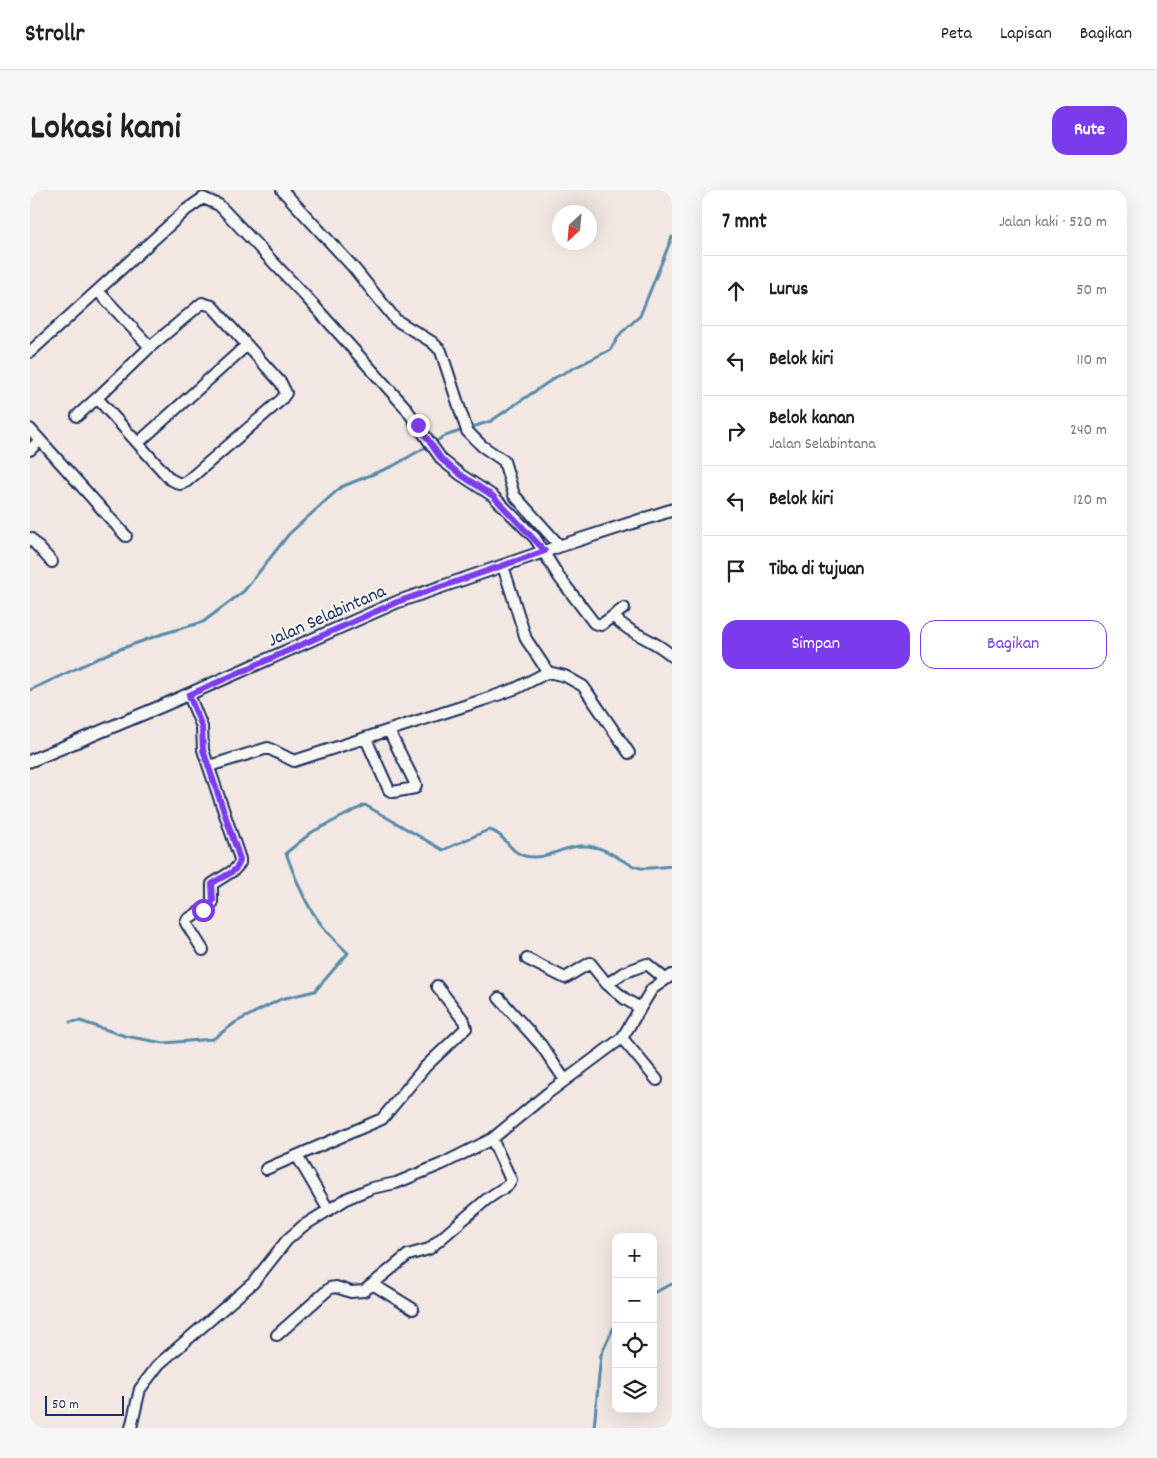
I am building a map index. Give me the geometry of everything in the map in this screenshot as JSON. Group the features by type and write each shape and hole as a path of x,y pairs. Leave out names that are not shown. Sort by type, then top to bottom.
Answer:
{"street":[{"path":"282,190 353,267 396,320 432,342 441,351 467,431 482,446 504,461 514,495 560,546"},
{"path":"30,352 198,201 203,198 214,201 247,233 391,392 442,460 493,496 545,551 565,585 597,626 614,617 624,608"},
{"path":"98,290 150,347"},
{"path":"77,416 150,347 194,309 206,303 212,306 284,386 286,393 281,400 182,484 177,484 170,479 97,398"},
{"path":"138,443 247,345"},
{"path":"30,429 126,536"},
{"path":"30,450 40,440"},
{"name":"Jalan Selabintana","path":"30,761 189,695 397,602 672,510"},
{"path":"30,538 52,562"},
{"path":"503,566 526,639 548,672"},
{"path":"614,617 633,634 650,640 672,656"},
{"path":"209,766 268,748 294,762 517,688 548,672 566,676 583,686 629,753"},
{"path":"189,695 202,727 203,750 240,863 234,870 212,884 212,904 187,920 186,923 202,950"},
{"path":"366,739 389,790 393,792 415,788 416,785 389,731"},
{"path":"527,959 565,978 592,964 607,984 625,999 640,1008"},
{"path":"131,1428 140,1389 159,1364 252,1282 287,1240 303,1226 328,1209 372,1188 396,1183 442,1164 492,1139 565,1080 622,1038 652,988 668,977 651,965 645,964 623,973 607,984"},
{"path":"266,1169 382,1119 425,1067 465,1029 466,1024 437,986"},
{"path":"498,998 541,1045 565,1080"},
{"path":"622,1038 657,1080"},
{"path":"277,1335 330,1288 336,1287 351,1292 359,1292 374,1285 408,1255 430,1249 487,1199 510,1182 511,1180 492,1139"},
{"path":"297,1156 328,1209"},
{"path":"374,1285 413,1309"}],"waterway":[{"path":"30,690 112,652 203,622 244,591 289,534 341,487 393,466 445,436 491,421 556,377 610,350 621,333 640,316 672,237"},
{"path":"70,1022 80,1021 125,1036 164,1043 213,1039 236,1022 281,999 315,991 348,953 336,942 310,908 303,896 286,853 312,832 365,805 443,850 488,830 499,834 515,851 525,856 548,855 576,846 584,846 601,849 641,868 672,866"},
{"path":"657,1291 672,1284"},
{"path":"594,1428 601,1355 616,1323"}],"route":[{"path":"203,910 212,904 214,899 211,887 214,881 234,870 240,863 240,859 203,750 204,732 189,695 397,602 545,551 485,489 450,468 437,454 418,425"}]}
